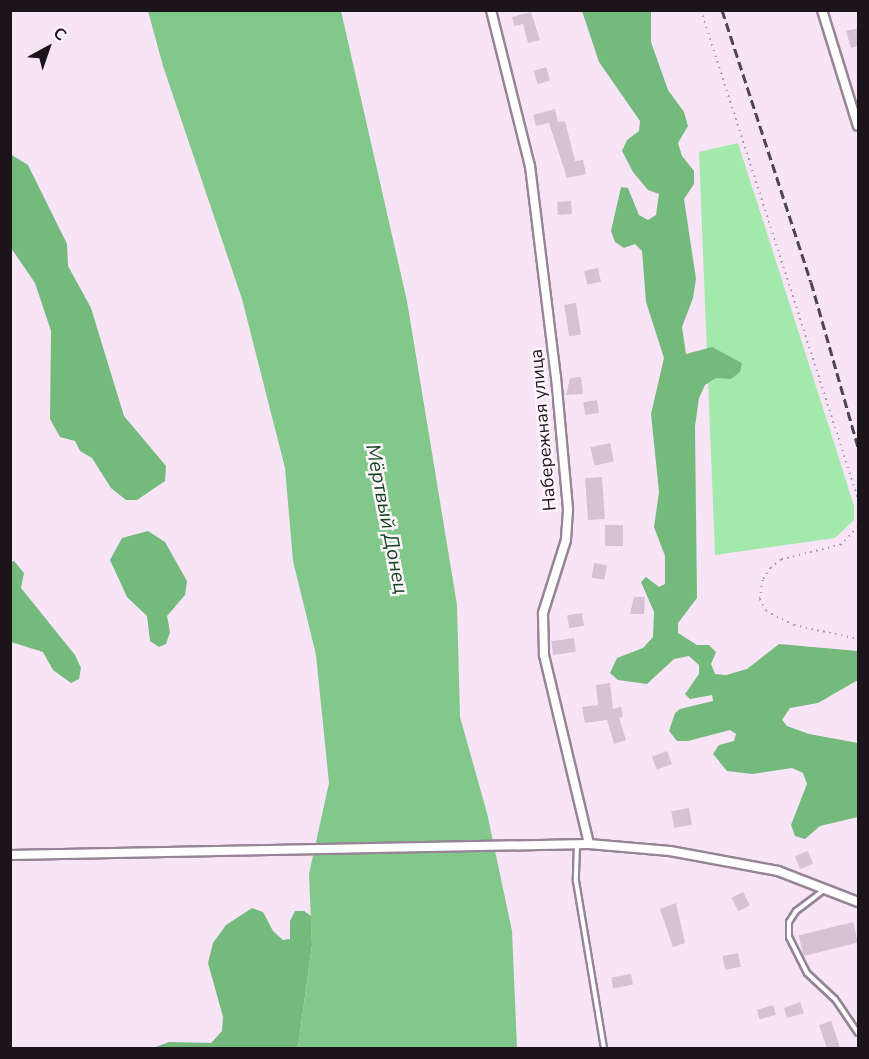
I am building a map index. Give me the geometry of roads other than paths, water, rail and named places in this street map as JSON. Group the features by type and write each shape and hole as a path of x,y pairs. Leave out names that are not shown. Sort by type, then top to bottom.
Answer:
{"street":[{"name":"Набережная улица","path":"491,10 530,166 556,377 567,499 566,540 543,613 544,655 589,844"},
{"path":"822,10 858,126"},
{"path":"10,855 589,844 722,859 778,871 827,888 858,902"}],"lane":[{"path":"577,845 576,881 604,1048"},
{"path":"827,888 796,911 789,922 789,937 807,973 835,999 858,1033"}],"water":[{"name":"Мёртвый Донец","path":"148,11 341,11 407,301 457,605 460,717 487,813 512,931 517,1048 298,1048 312,945 309,874 329,783 316,655 293,561 285,468 242,299 163,66"}],"railway":[{"path":"722,10 811,282 858,447"}]}
